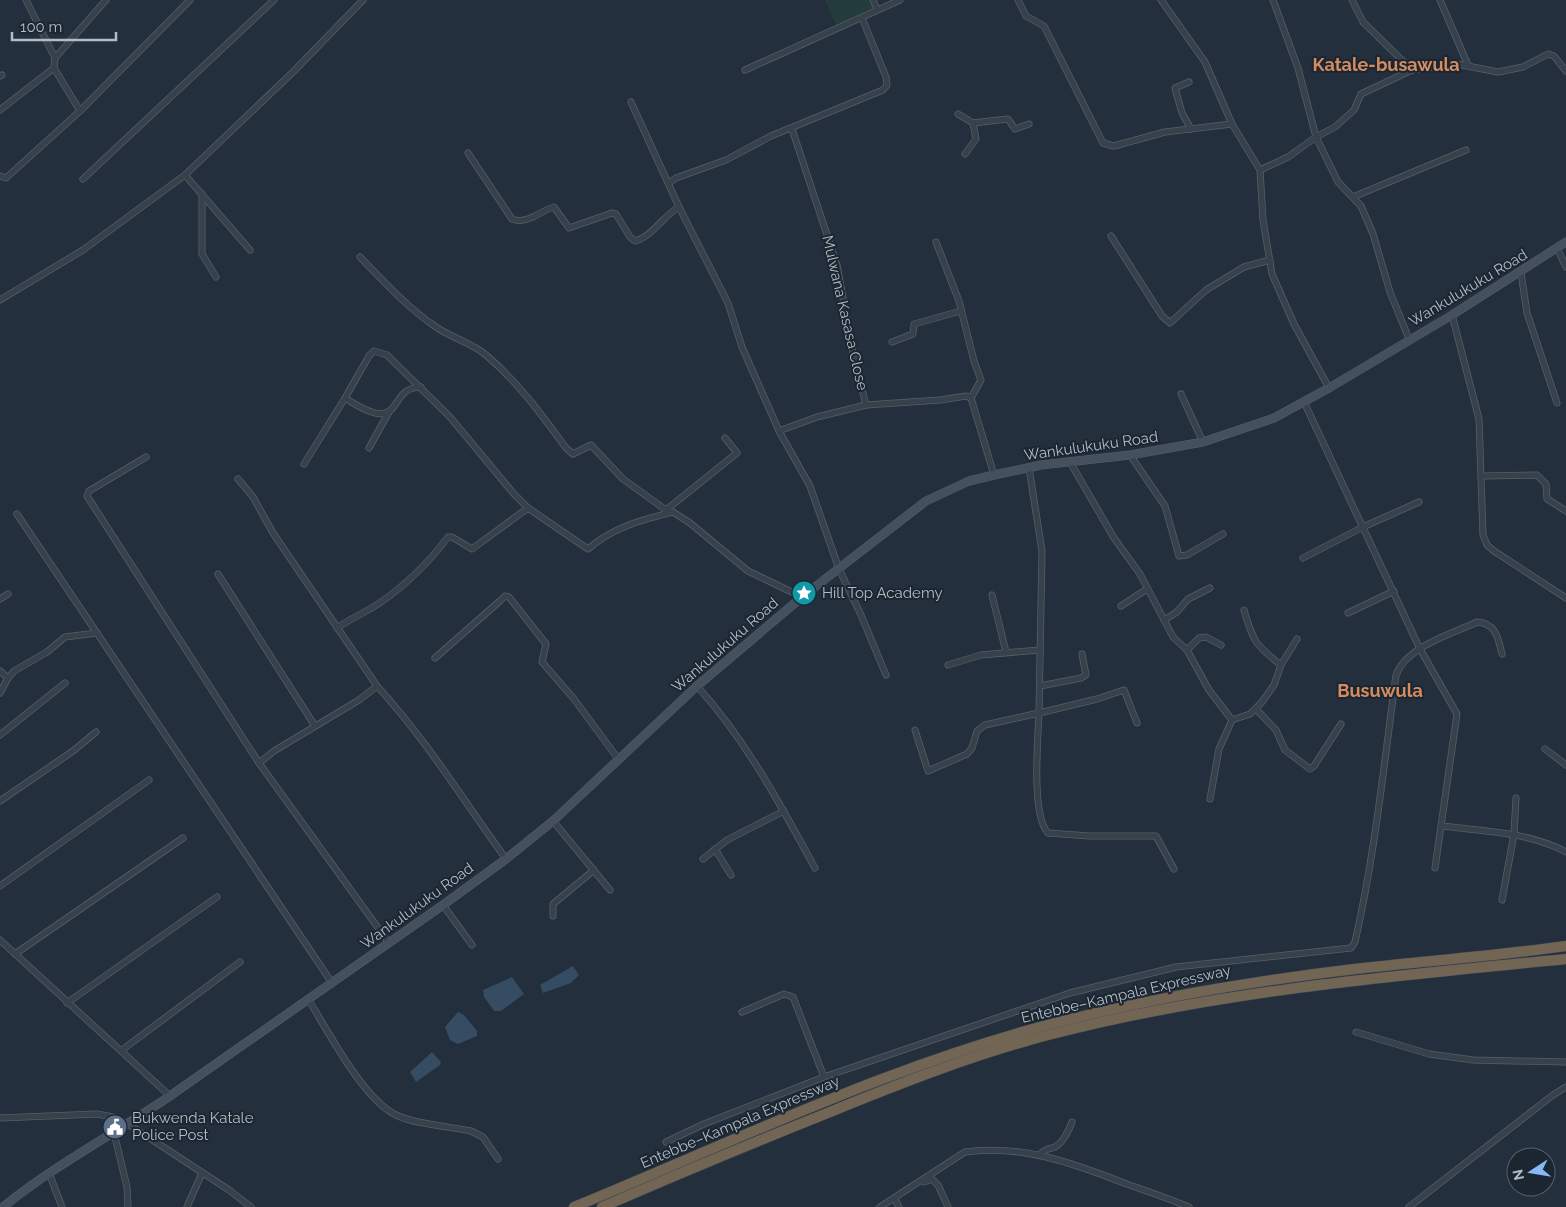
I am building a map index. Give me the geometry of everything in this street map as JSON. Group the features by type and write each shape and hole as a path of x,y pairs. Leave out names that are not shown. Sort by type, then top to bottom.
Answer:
{"highway":[{"name":"Entebbe–Kampala Expressway","path":"574,1207 892,1075 965,1048 1077,1017 1172,996 1239,984 1566,946"},
{"name":"Entebbe–Kampala Expressway","path":"602,1207 883,1090 983,1054 1046,1036 1172,1006 1263,992 1566,959"}],"main road":[{"name":"Wankulukuku Road","path":"3,1207 49,1173 170,1096 443,906 506,858 553,821 697,686 802,597 926,501 962,484 994,475 1203,442 1274,418 1329,388 1452,315 1521,273 1566,242"}],"street":[{"path":"26,0 54,58 54,68 80,111"},
{"path":"54,58 106,0"},
{"path":"0,176 6,178 18,169 80,111 190,0"},
{"path":"83,180 274,0"},
{"path":"0,300 83,250 185,175 230,129 293,72 363,0"},
{"path":"873,0 877,9"},
{"path":"744,70 900,0"},
{"path":"1018,0 1026,16 1044,26 1103,143 1114,146 1165,132 1232,124"},
{"path":"1161,0 1205,62 1232,124 1260,170 1263,220 1272,274 1294,324 1329,388"},
{"path":"1273,0 1298,68 1316,137 1338,182 1361,206 1373,234 1390,292 1409,340"},
{"path":"1352,0 1363,22 1412,70"},
{"path":"1440,0 1468,65"},
{"path":"669,183 676,178 726,160 771,136 792,130 875,95 887,85 886,77 862,18"},
{"path":"1260,170 1288,157 1316,137 1335,127 1356,106 1361,94 1412,70 1457,64 1498,72 1523,67 1548,54 1554,56 1566,71"},
{"path":"0,110 54,68"},
{"path":"1189,82 1175,88 1182,113 1191,129"},
{"path":"631,102 679,207 728,303 742,347 779,431 810,486 839,569 862,615 886,675"},
{"path":"958,114 973,123 1008,119 1015,129 1029,124"},
{"path":"965,154 976,139 973,123"},
{"name":"Mulwana Kasasa Close","path":"792,130 837,265 866,405 940,400 966,396 971,398"},
{"path":"1353,197 1466,150"},
{"path":"468,153 512,219 518,221 524,221 554,207 568,228 612,213 616,214 630,237 635,241 649,233 664,217 679,207"},
{"path":"185,175 250,250"},
{"path":"202,194 202,254 216,277"},
{"path":"1111,236 1162,316 1170,323 1212,286 1244,267 1270,260"},
{"path":"936,242 961,311 981,380 971,398 994,475"},
{"path":"1557,248 1566,267"},
{"path":"360,257 386,285 436,327 484,353 498,365 533,402 566,448 573,454 591,445 623,479 666,510 673,512 690,523 748,571 802,597"},
{"path":"1521,273 1527,313 1557,403"},
{"path":"892,342 913,334 912,325 914,324 961,311"},
{"path":"1452,315 1479,419 1483,535 1487,545 1566,598"},
{"path":"304,464 357,375 374,351 387,355 421,388 464,432 514,494 528,508 588,549 602,537 632,523 673,512"},
{"path":"369,448 389,412 407,391 421,388"},
{"path":"1182,394 1203,442"},
{"path":"345,398 373,414 389,412"},
{"path":"1304,402 1420,649 1454,707 1458,718 1435,868"},
{"path":"779,431 817,417 866,405"},
{"path":"666,510 737,454 725,438"},
{"path":"1130,455 1165,506 1179,556 1187,555 1223,534"},
{"path":"146,457 89,491 87,496 259,763 389,943"},
{"path":"1070,462 1086,493 1147,589 1173,637 1187,650 1209,690 1232,720"},
{"path":"1029,468 1042,552 1040,686 1036,766 1039,807 1044,828 1048,832 1088,836 1156,836 1174,869"},
{"path":"1482,476 1537,475 1546,484 1547,499 1566,511"},
{"path":"238,479 253,497 274,532 377,686 449,778 506,858"},
{"path":"1303,558 1363,527 1419,502"},
{"path":"337,628 380,604 402,586 430,560 448,537 452,537 472,549 528,508"},
{"path":"17,514 332,983"},
{"path":"218,574 315,726"},
{"path":"1164,620 1177,612 1188,598 1210,588"},
{"path":"1121,606 1147,589"},
{"path":"1348,613 1394,591"},
{"path":"0,599 8,594"},
{"path":"992,595 1006,652"},
{"path":"435,658 505,596 509,597 546,644 542,662 574,699 619,760"},
{"path":"1244,610 1252,636 1259,648 1281,665"},
{"path":"666,1142 704,1124 824,1078 1061,996 1176,968 1351,948 1355,942 1364,898 1396,674 1400,665 1420,649 1477,622 1486,622 1493,627 1498,635 1502,654"},
{"path":"0,693 14,671 47,652 65,636 97,633"},
{"path":"1187,650 1199,638 1206,637 1221,645"},
{"path":"1232,720 1238,720 1256,710 1274,685 1281,665 1297,638"},
{"path":"948,665 981,655 1040,650"},
{"path":"1040,686 1081,678 1086,674 1082,654"},
{"path":"0,671 8,678"},
{"path":"0,735 65,684"},
{"path":"259,763 274,751 359,700 377,686"},
{"path":"697,686 723,714 746,747 815,868"},
{"path":"915,730 928,771 967,754 972,748 977,731 984,725 1097,699 1124,690 1137,723"},
{"path":"1256,710 1276,730 1286,750 1310,768 1314,766 1340,724"},
{"path":"1210,799 1219,749 1232,720"},
{"path":"0,801 73,751 96,732"},
{"path":"1544,749 1566,764"},
{"path":"0,886 149,780"},
{"path":"1502,900 1514,834 1516,798"},
{"path":"703,859 735,836 784,811"},
{"path":"553,821 610,890"},
{"path":"1442,826 1514,834 1553,845 1566,852"},
{"path":"15,954 183,838"},
{"path":"715,849 730,875"},
{"path":"553,916 553,904 594,870"},
{"path":"66,1003 217,897"},
{"path":"443,906 472,945"},
{"path":"0,940 66,1003 122,1050 170,1096"},
{"path":"122,1050 240,962"},
{"path":"742,1012 784,994 793,997 824,1078"},
{"path":"308,1000 365,1087 381,1104 397,1115 472,1131 486,1141 498,1159"},
{"path":"1356,1032 1429,1054 1473,1060 1566,1062"},
{"path":"1409,1207 1553,1095 1566,1087"},
{"path":"0,1118 97,1114 113,1117 128,1124 202,1172 251,1207"},
{"path":"1040,1154 1045,1149 1058,1145 1067,1134 1072,1122"},
{"path":"114,1133 127,1187 128,1207"},
{"path":"880,1207 965,1152 991,1149 1040,1154 1097,1172 1189,1207"},
{"path":"187,1207 202,1172"},
{"path":"49,1173 62,1207"},
{"path":"919,1182 932,1179 938,1185 948,1207"},
{"path":"894,1198 899,1207"}],"green space":[{"path":"825,0 869,0 873,8 836,25"}],"water":[{"path":"573,966 579,975 571,983 543,993 540,985"},
{"path":"512,977 524,994 501,1011 494,1011 484,997 483,990"},
{"path":"458,1012 464,1015 477,1031 477,1036 458,1044 450,1040 445,1027"},
{"path":"432,1052 441,1062 440,1065 416,1082 410,1072"}],"place":[{"name":"Hill Top Academy","path":"804,593"},
{"name":"Bukwenda Katale Police Post","path":"115,1127"}],"district":[{"name":"Katale-busawula","path":"1386,65"},
{"name":"Busuwula","path":"1380,691"}]}
